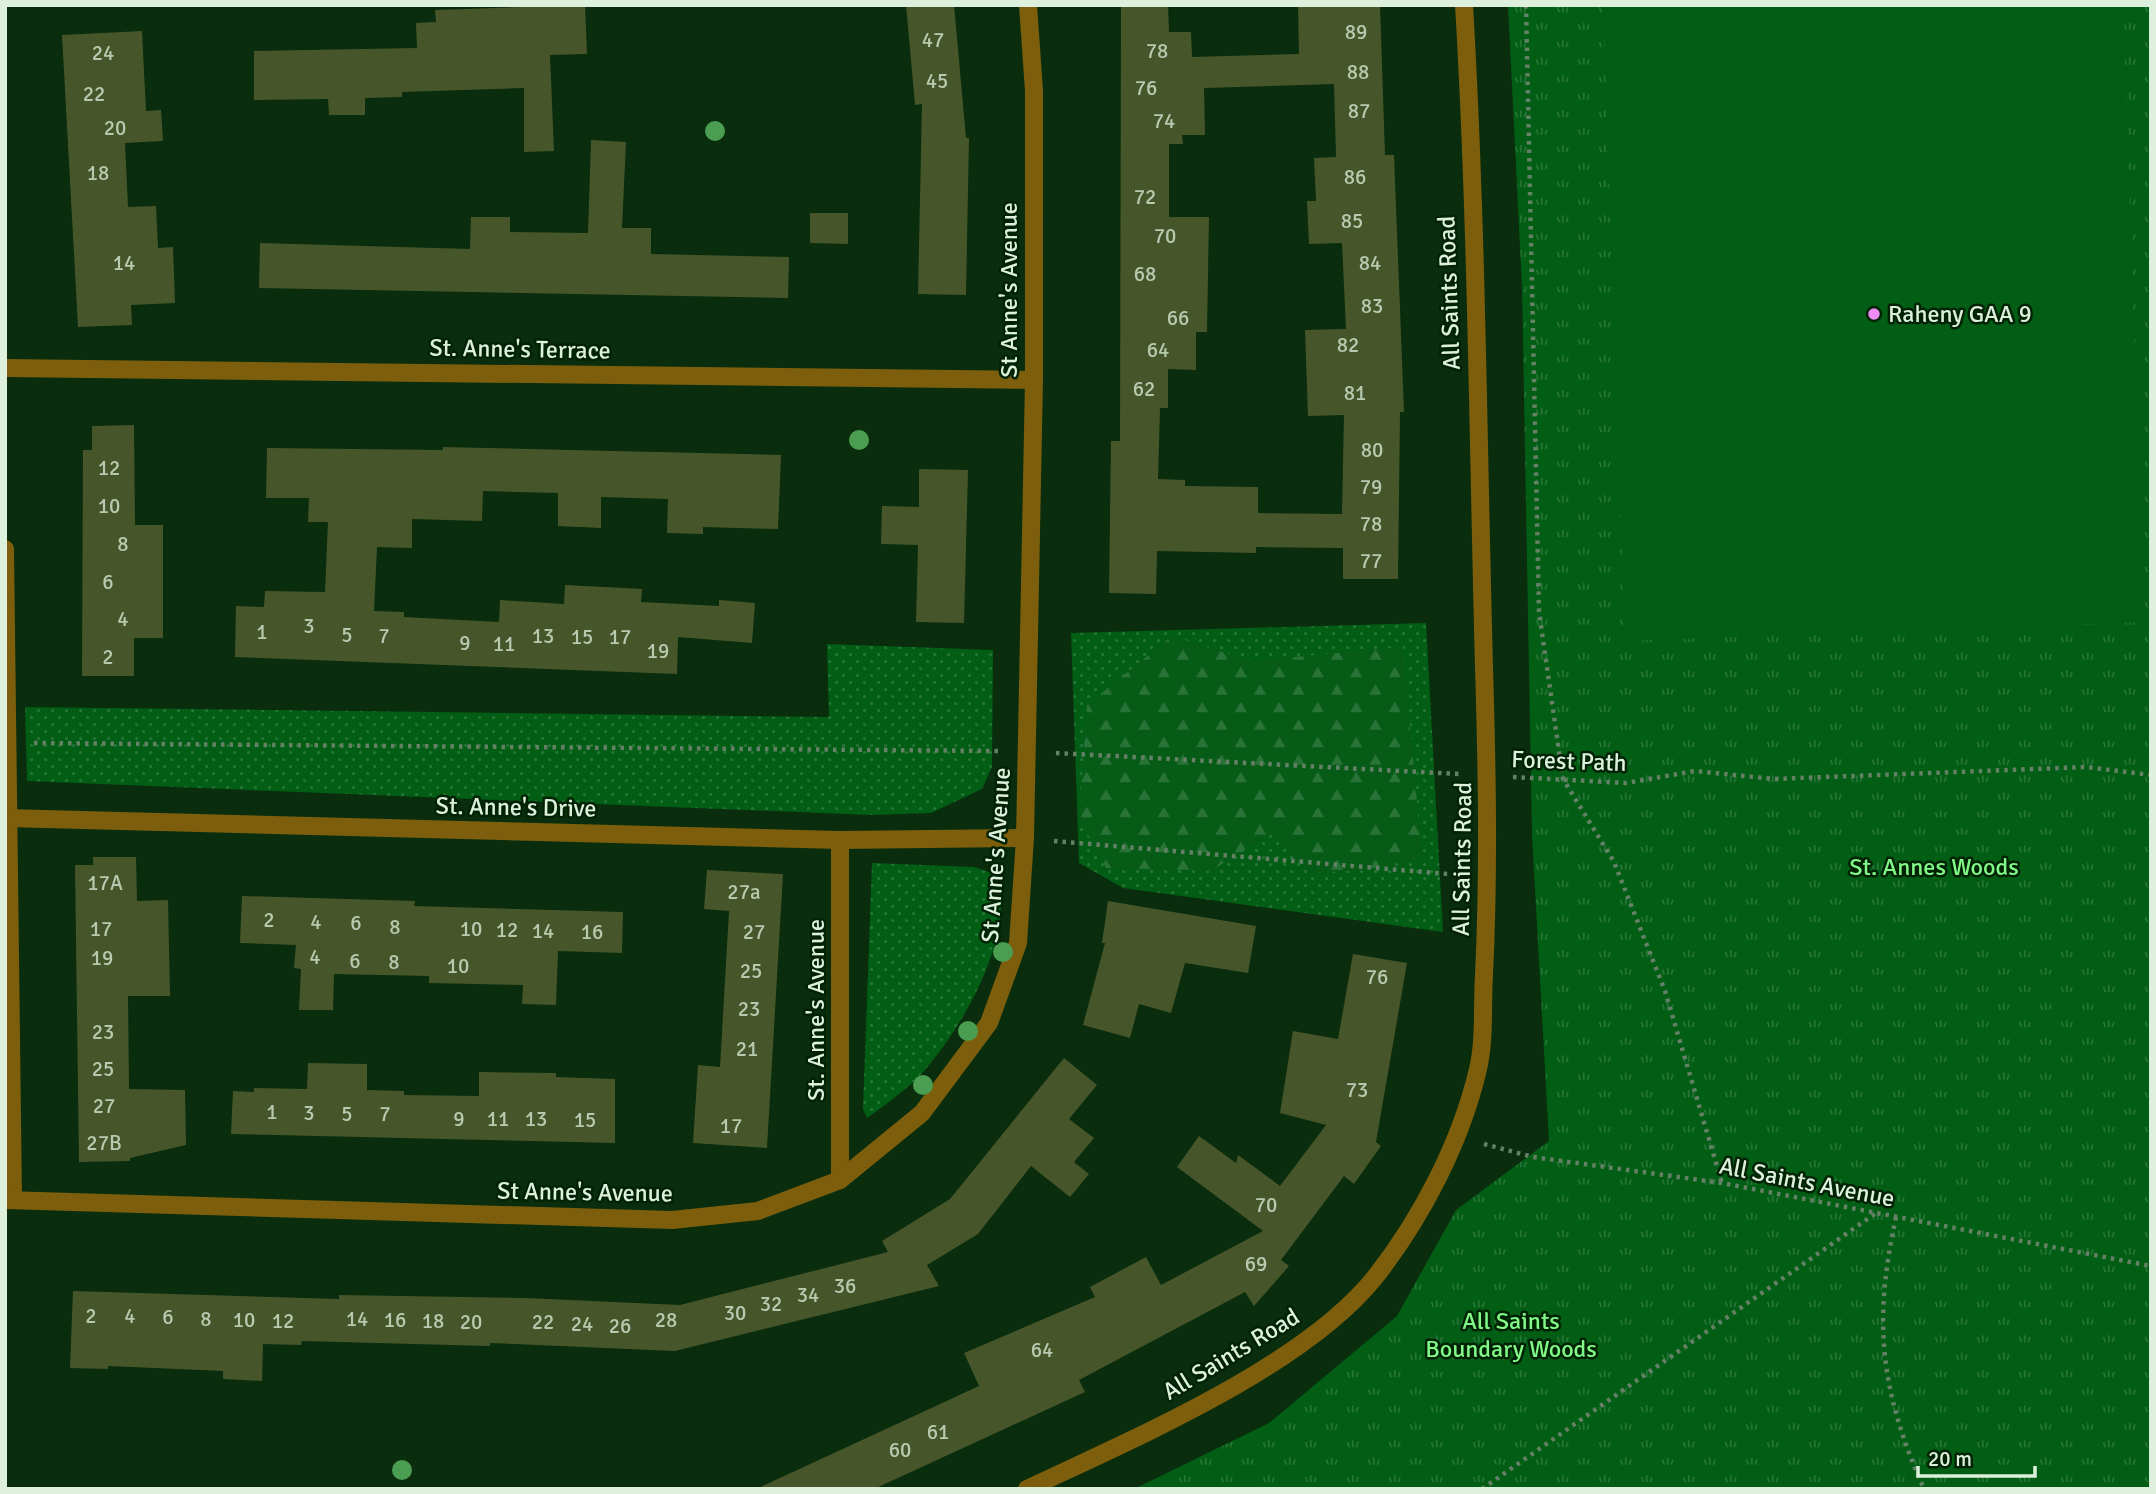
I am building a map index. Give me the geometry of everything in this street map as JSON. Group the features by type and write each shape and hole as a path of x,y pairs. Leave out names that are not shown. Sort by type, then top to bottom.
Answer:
{"street":[{"name":"St Anne's Avenue","path":"9,1200 672,1220 758,1211 840,1180 922,1113 989,1023 1018,943 1025,838 1034,380 1034,91 1028,5"},
{"name":"All Saints Road","path":"1027,1489 1153,1429 1258,1371 1333,1319 1375,1278 1422,1210 1457,1132 1479,1067 1487,878 1488,775 1464,5"},
{"name":"St. Anne's Terrace","path":"5,368 1034,380"},
{"path":"5,549 9,1200"},
{"name":"St. Anne's Drive","path":"7,818 840,840 1025,838"},
{"name":"St. Anne's Avenue","path":"840,840 840,1180"}],"path":[{"path":"1526,5 1539,612 1563,779 1614,862 1665,991 1722,1182"},
{"name":"Forest Path","path":"8,743 1027,751 1626,783 1695,771 1773,779 2086,766 2151,775"},
{"path":"1025,838 1487,878"},
{"name":"All Saints Avenue","path":"1457,1132 1495,1148 1533,1157 1722,1182 2151,1266"},
{"path":"1482,1489 1876,1213"},
{"path":"1896,1217 1881,1307 1887,1385 1909,1456 1924,1489"}],"green space":[{"path":"1508,5 2151,5 2151,1489 1134,1489 1269,1423 1397,1316 1456,1210 1549,1141 1532,835 1522,287"},
{"name":"Raheny GAA 9","path":"1603,5 2123,5 2144,622 1625,641"},
{"path":"1426,623 1443,932 1123,888 1079,863 1071,633"},
{"path":"1172,636 1251,661 1403,647 1422,858 1364,870 1310,873 1271,833 1211,871 1106,868 1079,818 1087,705"},
{"path":"827,644 993,650 992,767 982,789 931,813 871,815 27,781 25,707 829,717"},
{"path":"872,863 974,867 998,875 1001,900 999,925 992,952 956,1029 919,1077 867,1118 863,1109"}],"building":[{"path":"585,5 587,54 550,55 554,151 524,152 524,88 402,92 402,97 365,98 365,115 329,115 328,99 254,100 254,51 417,48 416,23 436,22 435,10"},
{"path":"906,5 954,5 966,138 969,138 966,295 918,294 922,104 915,105"},
{"path":"1121,5 1168,5 1169,32 1191,32 1192,57 1299,54 1298,5 1380,5 1385,155 1394,155 1404,412 1400,412 1398,579 1343,579 1343,548 1256,547 1256,553 1157,551 1156,594 1109,593 1111,441 1120,441","holes":["1334,84 1336,157 1314,158 1316,201 1307,201 1309,244 1342,243 1346,329 1305,330 1308,416 1344,415 1342,514 1258,513 1258,487 1185,486 1185,480 1158,479 1160,408 1168,408 1168,369 1196,370 1196,332 1207,332 1209,217 1169,217 1169,144 1183,144 1182,135 1205,135 1204,88"]},
{"path":"142,31 146,111 161,110 163,141 125,143 128,207 156,206 158,248 173,247 175,303 131,305 132,325 78,327 62,35"},
{"path":"591,140 626,142 622,228 651,228 651,254 789,257 788,298 259,288 260,243 470,249 471,217 510,217 510,232 588,233"},
{"path":"810,213 848,213 848,244 810,243"},
{"path":"134,425 135,525 163,525 163,638 134,638 134,676 82,676 83,450 92,450 92,426"},
{"path":"443,447 781,455 778,529 703,527 703,534 667,533 668,499 601,497 601,528 558,526 558,493 483,491 482,521 412,519 412,548 377,547 374,611 404,612 404,617 499,622 500,600 564,604 565,585 642,589 641,602 719,606 719,600 755,603 752,643 678,637 677,674 235,657 236,606 264,607 265,591 325,592 328,522 308,522 309,498 266,498 267,448 443,450"},
{"path":"919,469 968,470 964,623 916,622 918,545 881,544 882,506 919,507"},
{"path":"93,857 136,857 137,901 168,900 170,996 128,996 129,1089 185,1090 186,1145 130,1158 130,1161 79,1162 75,865 93,865"},
{"path":"707,870 783,874 767,1148 693,1143 698,1065 720,1067 729,911 704,909"},
{"path":"242,896 415,901 414,906 623,912 622,953 558,951 556,1005 522,1004 523,985 429,983 429,976 334,974 333,1010 299,1010 301,969 294,968 296,945 240,943"},
{"path":"1108,901 1256,926 1248,973 1185,963 1171,1013 1139,1004 1130,1038 1083,1025 1105,943 1102,943"},
{"path":"1353,954 1407,963 1376,1142 1381,1146 1354,1184 1344,1176 1281,1260 1289,1266 1254,1306 1245,1292 1079,1380 1085,1392 874,1489 756,1489 979,1386 964,1353 1095,1297 1090,1287 1146,1257 1161,1285 1263,1231 1177,1167 1199,1136 1236,1163 1238,1155 1280,1186 1326,1125 1280,1113 1293,1031 1338,1039"},
{"path":"1064,1058 1097,1085 1069,1119 1094,1138 1074,1162 1089,1174 1070,1197 1031,1166 978,1234 927,1265 939,1286 675,1351 490,1343 490,1346 302,1341 301,1345 263,1344 262,1381 223,1379 223,1371 108,1366 108,1369 70,1368 73,1291 339,1299 339,1295 525,1298 680,1305 888,1252 882,1241 950,1199"},
{"path":"308,1063 367,1064 367,1090 404,1091 404,1095 479,1096 479,1072 556,1073 556,1077 615,1079 615,1143 231,1134 233,1091 254,1092 254,1088 307,1089"}],"place":[{"name":"Raheny GAA 9","path":"1874,314"}],"park label":[{"name":"St. Annes Woods","path":"1934,867"},
{"name":"All Saints Boundary Woods","path":"1511,1335"}]}
